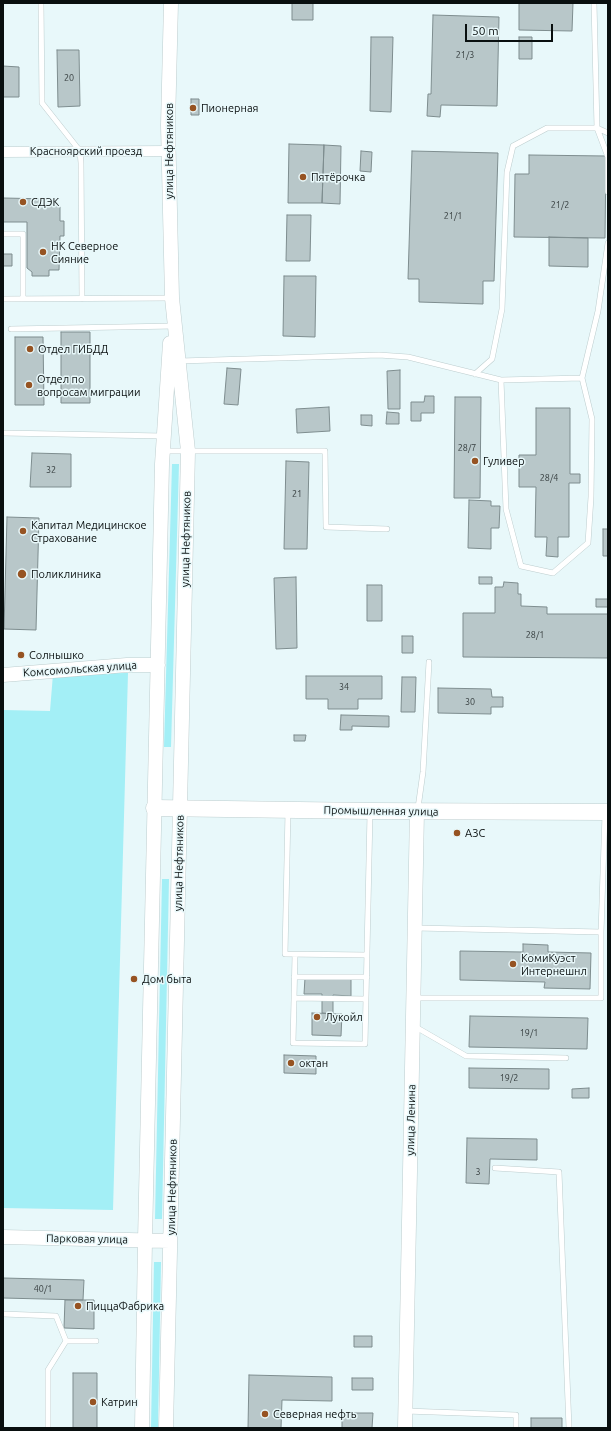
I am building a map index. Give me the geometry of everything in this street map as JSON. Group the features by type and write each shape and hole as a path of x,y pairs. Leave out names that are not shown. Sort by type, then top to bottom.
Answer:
{"main road":[{"name":"улица Нефтяников","path":"166,1428 188,451 174,361 168,151 171,3"},
{"name":"улица Нефтяников","path":"142,1428 154,808 163,451 174,361"},
{"name":"Комсомольская улица","path":"3,675 119,666 158,665"},
{"name":"Промышленная улица","path":"154,808 417,812 607,812"},
{"name":"улица Ленина","path":"405,1428 417,812"},
{"name":"Парковая улица","path":"3,1237 170,1241"}],"street":[{"name":"Красноярский проезд","path":"3,152 168,151"}],"lane":[{"path":"41,3 42,103 80,151 82,299"},
{"path":"594,3 597,128 608,157 608,192"},
{"path":"474,374 492,359 502,309 507,172 513,146 547,128 597,128 608,132"},
{"path":"3,234 23,234 22,299"},
{"path":"501,380 506,509 521,566 553,573 588,543 591,497 592,419 582,378 598,311 608,243"},
{"path":"3,299 172,298"},
{"path":"11,329 173,326"},
{"path":"174,361 379,355 408,357 501,380 582,378"},
{"path":"3,433 164,436"},
{"path":"163,451 325,451 326,527 387,528"},
{"path":"417,812 423,772 429,662"},
{"path":"288,810 285,954 367,955"},
{"path":"295,955 293,1043 365,1044 370,811"},
{"path":"413,998 601,998 607,812"},
{"path":"415,928 602,932"},
{"path":"294,977 367,977"},
{"path":"294,998 366,999"},
{"path":"413,1026 466,1056 566,1058"},
{"path":"495,1168 559,1172 569,1428"},
{"path":"3,1314 56,1316 66,1341"},
{"path":"66,1341 96,1341"},
{"path":"48,1428 48,1370 66,1341"},
{"path":"405,1411 516,1415 516,1428"}],"shaded area":[{"path":"172,464 179,464 171,747 164,747"},
{"path":"128,673 113,1210 3,1208 3,710 50,711 53,674"},
{"path":"162,879 169,879 162,1219 155,1219"},
{"path":"154,1262 161,1262 158,1428 151,1428"}],"building":[{"path":"292,3 313,3 313,20 292,20"},
{"path":"519,3 573,3 572,31 519,30"},
{"path":"433,15 499,17 497,106 441,105 440,117 427,116 428,94 431,94"},
{"path":"371,37 393,37 391,112 370,111"},
{"path":"519,37 532,37 532,59 519,59"},
{"path":"57,50 79,50 80,106 58,107"},
{"path":"3,66 19,67 19,97 3,97"},
{"path":"191,99 199,99 199,115 191,115"},
{"path":"289,144 324,145 322,203 288,203"},
{"path":"324,145 341,146 340,204 322,203"},
{"path":"361,151 372,152 371,172 360,171"},
{"path":"412,151 498,153 494,281 483,281 483,304 419,302 419,279 408,279"},
{"path":"529,155 606,156 605,238 514,237 515,174 529,174"},
{"name":"НК Северное Сияние","path":"3,198 50,199 56,201 60,207 60,221 64,221 64,236 60,236 59,270 49,270 49,276 32,276 32,272 27,268 27,222 3,222"},
{"path":"287,215 311,215 310,261 286,261"},
{"path":"549,237 588,238 588,267 549,266"},
{"path":"3,254 12,254 12,266 3,266"},
{"path":"284,276 316,276 315,337 283,336"},
{"path":"61,332 90,332 90,403 61,403"},
{"path":"15,337 43,337 44,405 15,405"},
{"path":"227,368 241,369 238,405 224,404"},
{"path":"400,370 400,409 388,409 387,371"},
{"path":"425,396 434,396 434,413 421,413 421,421 411,421 411,402 424,402"},
{"path":"455,397 481,397 480,498 454,498"},
{"path":"329,407 330,431 297,433 296,409"},
{"path":"536,408 570,408 570,474 580,474 580,483 569,483 569,537 558,537 558,557 546,556 547,537 535,537 536,487 519,487 519,455 536,455"},
{"path":"387,412 399,413 399,424 386,424"},
{"path":"361,415 372,415 372,426 361,425"},
{"path":"32,453 71,454 71,487 30,487"},
{"path":"286,461 309,462 307,549 284,549"},
{"path":"469,500 491,501 491,506 500,506 499,528 491,528 491,549 468,548"},
{"name":"Поликлиника","path":"7,517 39,518 36,630 4,629"},
{"path":"603,529 608,529 608,556 603,556"},
{"path":"296,577 297,648 276,649 274,578"},
{"path":"479,577 492,577 492,584 479,584"},
{"path":"504,582 518,583 518,594 521,594 521,606 547,607 547,614 608,614 608,658 463,657 463,613 495,613 495,587 503,587"},
{"path":"367,585 382,585 382,621 367,621"},
{"path":"596,599 608,599 608,607 596,607"},
{"path":"402,636 413,636 413,653 402,653"},
{"path":"306,676 382,676 382,699 358,699 358,709 328,709 328,699 306,699"},
{"path":"402,677 416,677 415,712 401,712"},
{"path":"438,688 491,689 492,697 503,697 503,707 491,707 491,714 438,713"},
{"path":"341,715 389,716 389,727 352,726 352,730 340,730"},
{"path":"294,735 306,735 305,741 294,741"},
{"path":"523,944 548,945 548,952 591,953 590,989 544,988 545,982 460,980 460,951 523,952"},
{"path":"305,978 351,979 351,996 333,995 333,1014 322,1013 322,994 304,994"},
{"path":"312,1013 342,1014 341,1036 312,1035"},
{"path":"470,1016 588,1018 587,1049 469,1047"},
{"path":"284,1055 316,1056 316,1074 284,1073"},
{"path":"469,1068 549,1069 549,1089 469,1088"},
{"path":"589,1088 589,1098 572,1098 572,1089"},
{"path":"467,1138 537,1139 537,1160 490,1159 489,1184 466,1183"},
{"path":"3,1278 84,1280 83,1300 3,1298"},
{"path":"65,1300 94,1300 94,1329 64,1328"},
{"path":"354,1336 372,1336 372,1347 354,1347"},
{"path":"73,1373 97,1373 97,1428 73,1428"},
{"name":"Северная нефть","path":"249,1375 332,1377 332,1401 282,1400 281,1428 248,1428"},
{"path":"352,1378 373,1378 373,1390 352,1390"},
{"path":"342,1413 373,1413 372,1428 342,1428"},
{"path":"531,1418 562,1418 562,1428 531,1428"}],"place":[{"name":"Пионерная","path":"193,108"},
{"name":"Пятёрочка","path":"303,177"},
{"name":"СДЭК","path":"23,202"},
{"name":"НК Северное Сияние","path":"43,252"},
{"name":"Отдел ГИБДД","path":"30,349"},
{"name":"Отдел по вопросам миграции","path":"29,385"},
{"name":"Гуливер","path":"475,461"},
{"name":"Капитал Медицинское Страхование","path":"23,531"},
{"name":"Поликлиника","path":"22,574"},
{"name":"Солнышко","path":"21,655"},
{"name":"АЗС","path":"457,833"},
{"name":"КомиКуэст Интернешнл","path":"513,964"},
{"name":"Дом быта","path":"134,979"},
{"name":"Лукойл","path":"317,1017"},
{"name":"октан","path":"291,1063"},
{"name":"ПиццаФабрика","path":"78,1306"},
{"name":"Катрин","path":"93,1402"},
{"name":"Северная нефть","path":"265,1414"}]}
